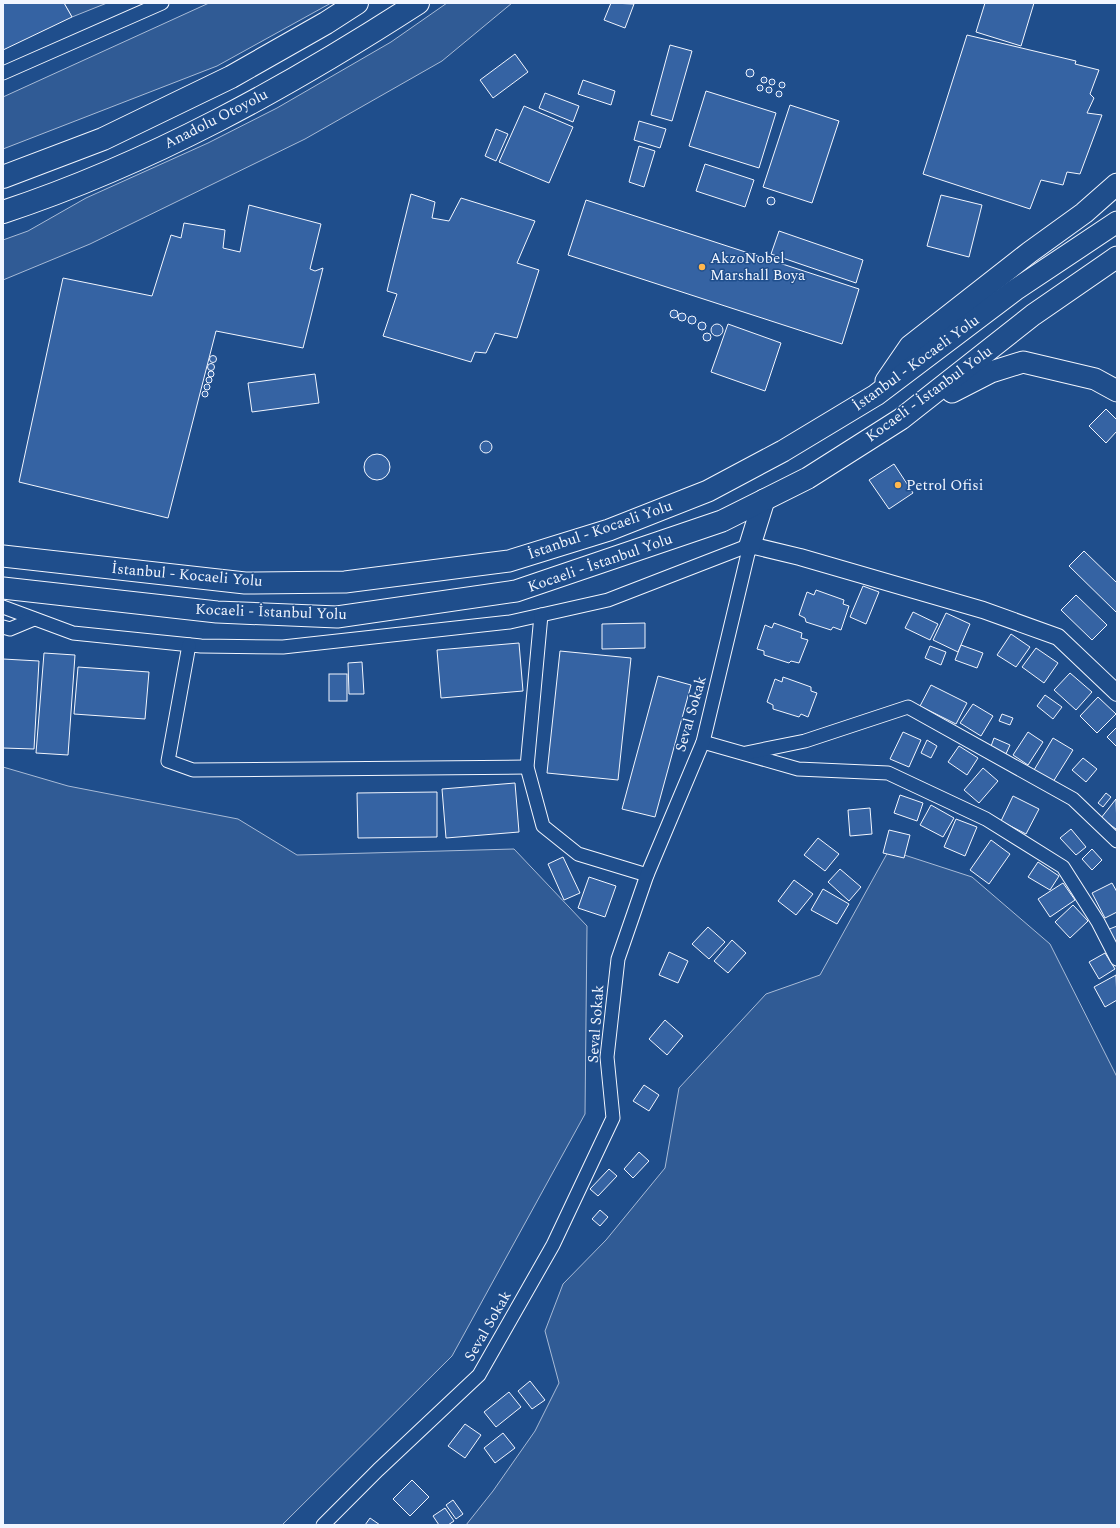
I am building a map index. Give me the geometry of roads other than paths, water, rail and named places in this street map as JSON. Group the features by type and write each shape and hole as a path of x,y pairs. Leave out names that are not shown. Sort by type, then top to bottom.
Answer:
{"highway":[{"name":"Anadolu Otoyolu","path":"3,177 103,139 231,77 358,3"},
{"name":"Anadolu Otoyolu","path":"3,212 117,169 247,106 351,46 418,3"},
{"path":"876,395 910,346 1030,252 1093,205 1117,184"},
{"path":"1093,205 1117,195"},
{"name":"İstanbul - Kocaeli Yolu","path":"3,556 245,583 345,582 509,561 609,530 708,491 783,451 876,395 1015,290 1117,222"},
{"name":"Kocaeli - İstanbul Yolu","path":"3,588 217,612 337,617 516,591 722,521 808,478 901,419 1033,315 1117,257"},
{"path":"873,436 918,416 950,393 970,381 991,372 1023,362 1095,380 1117,391"},
{"path":"750,545 764,500"}],"street":[{"path":"3,73 162,3"},
{"path":"3,607 73,633 189,645 283,647 510,622 608,600 750,545 800,557 984,610 1058,637 1117,693"},
{"name":"Seval Sokak","path":"323,1525 378,1470 479,1375 553,1245 613,1118 607,1057 618,959 647,875 703,742 750,545"},
{"path":"541,615 527,768 543,826 578,854 647,875"},
{"path":"3,627 10,629 34,619"},
{"path":"189,645 168,761 193,770 527,768"},
{"path":"743,754 805,741 908,707 1073,799 1117,841"},
{"path":"703,742 798,769 888,773 986,819 1063,868 1098,922 1117,959"}],"place":[{"name":"AkzoNobel Marshall Boya","path":"702,267"},
{"name":"Petrol Ofisi","path":"898,485"}]}
